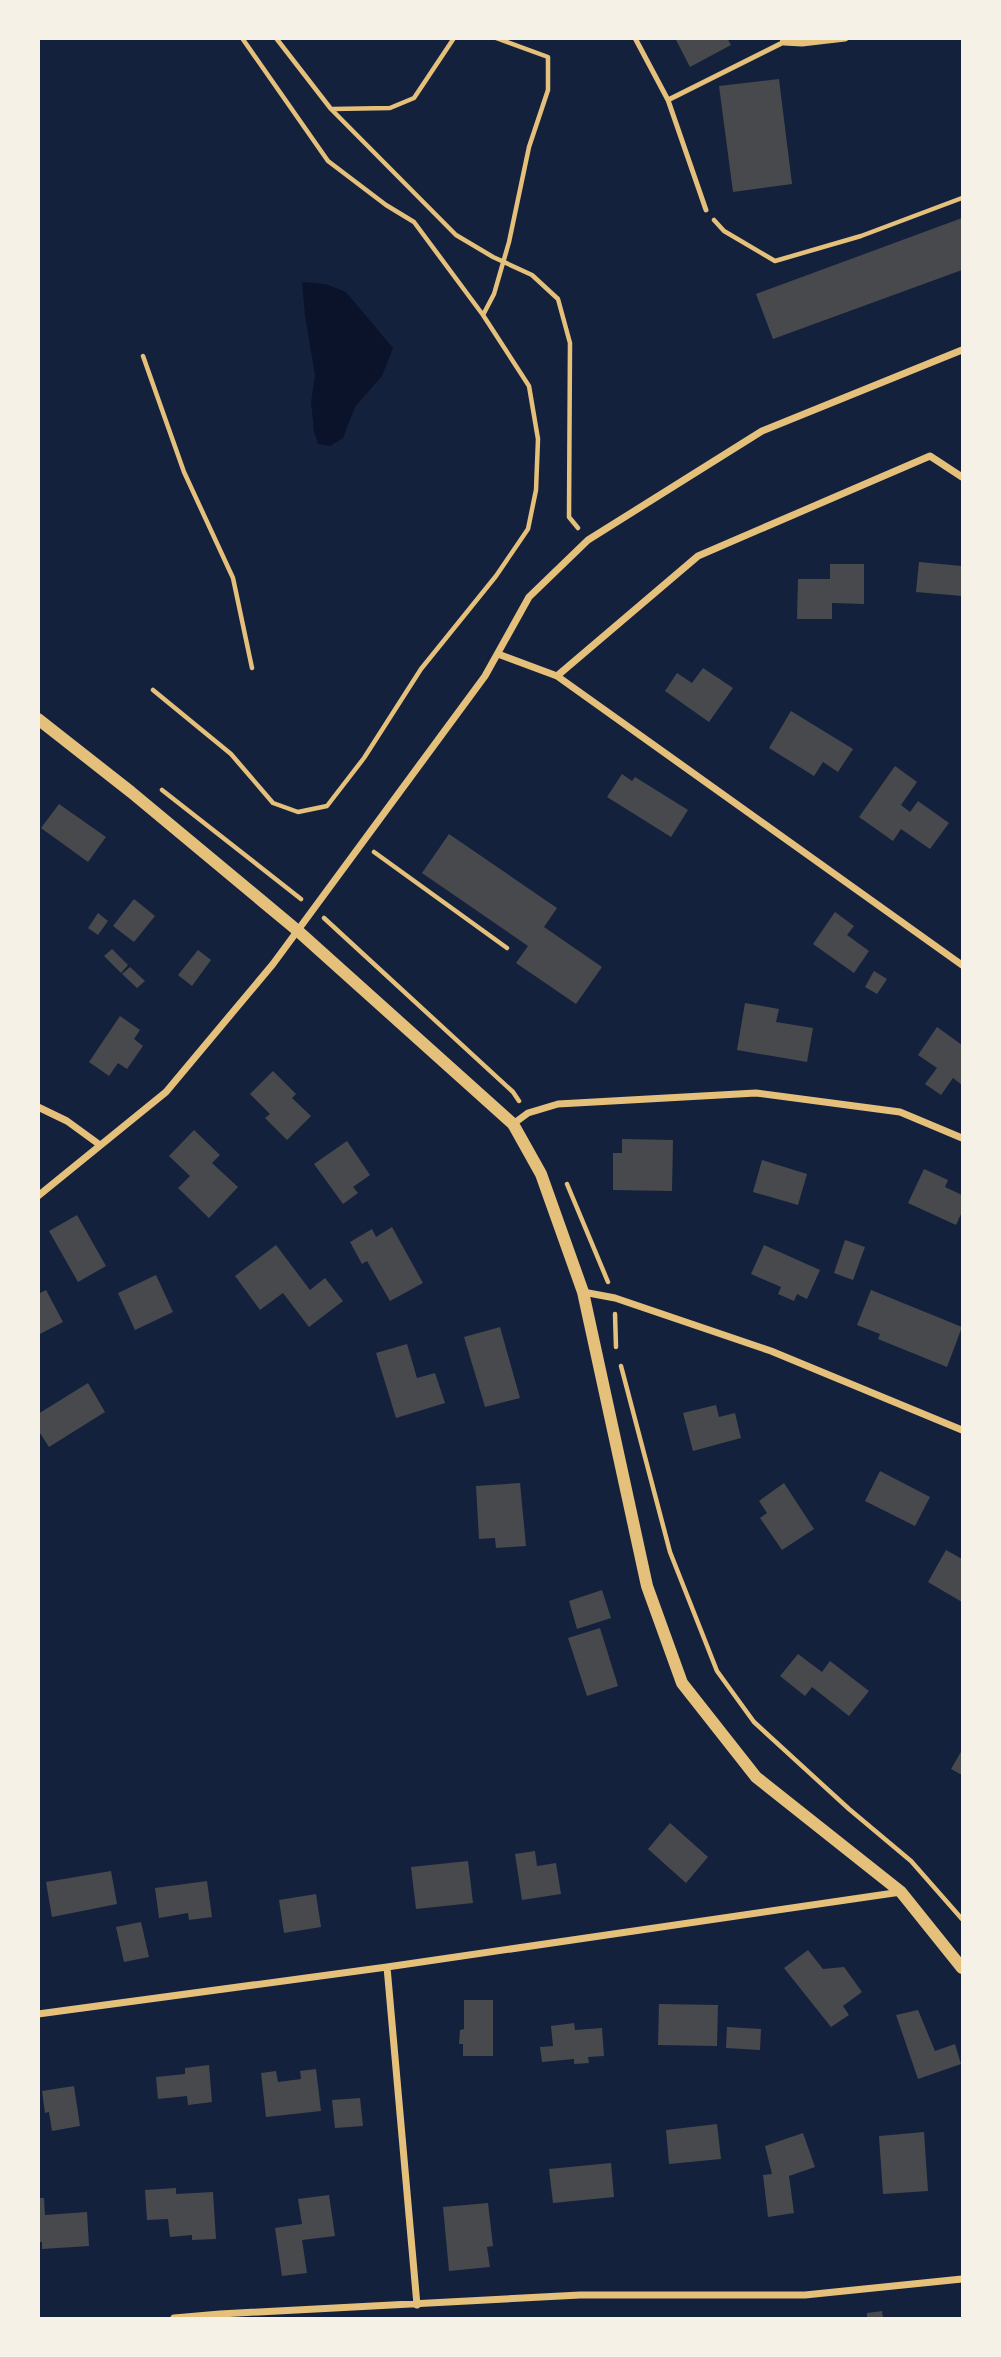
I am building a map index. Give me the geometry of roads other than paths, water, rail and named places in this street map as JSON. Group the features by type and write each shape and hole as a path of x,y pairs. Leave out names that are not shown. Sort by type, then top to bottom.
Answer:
{"street":[{"path":"783,40 802,43 845,38"},
{"path":"38,1196 166,1092 273,964 485,676 529,597 588,540 762,431 962,350"},
{"path":"557,676 698,556 930,456 962,477"},
{"path":"498,654 557,676 962,965"},
{"path":"38,719 298,931 513,1124 541,1174 583,1292 647,1586 682,1683 757,1777 901,1892 962,1968"},
{"path":"513,1124 528,1114 558,1104 756,1093 900,1112 962,1138"},
{"path":"38,1107 67,1121 100,1145"},
{"path":"583,1292 615,1298 771,1351 962,1430"},
{"path":"38,2014 387,1967 901,1892"},
{"path":"387,1967 417,2305"},
{"path":"174,2319 220,2314 580,2295 805,2295 962,2279"}],"lane":[{"path":"635,38 668,100 706,210"},
{"path":"668,100 783,40"}],"water":[{"path":"302,282 326,284 346,292 393,348 382,376 355,407 343,438 330,446 318,444 314,432 311,402 315,375"}]}
